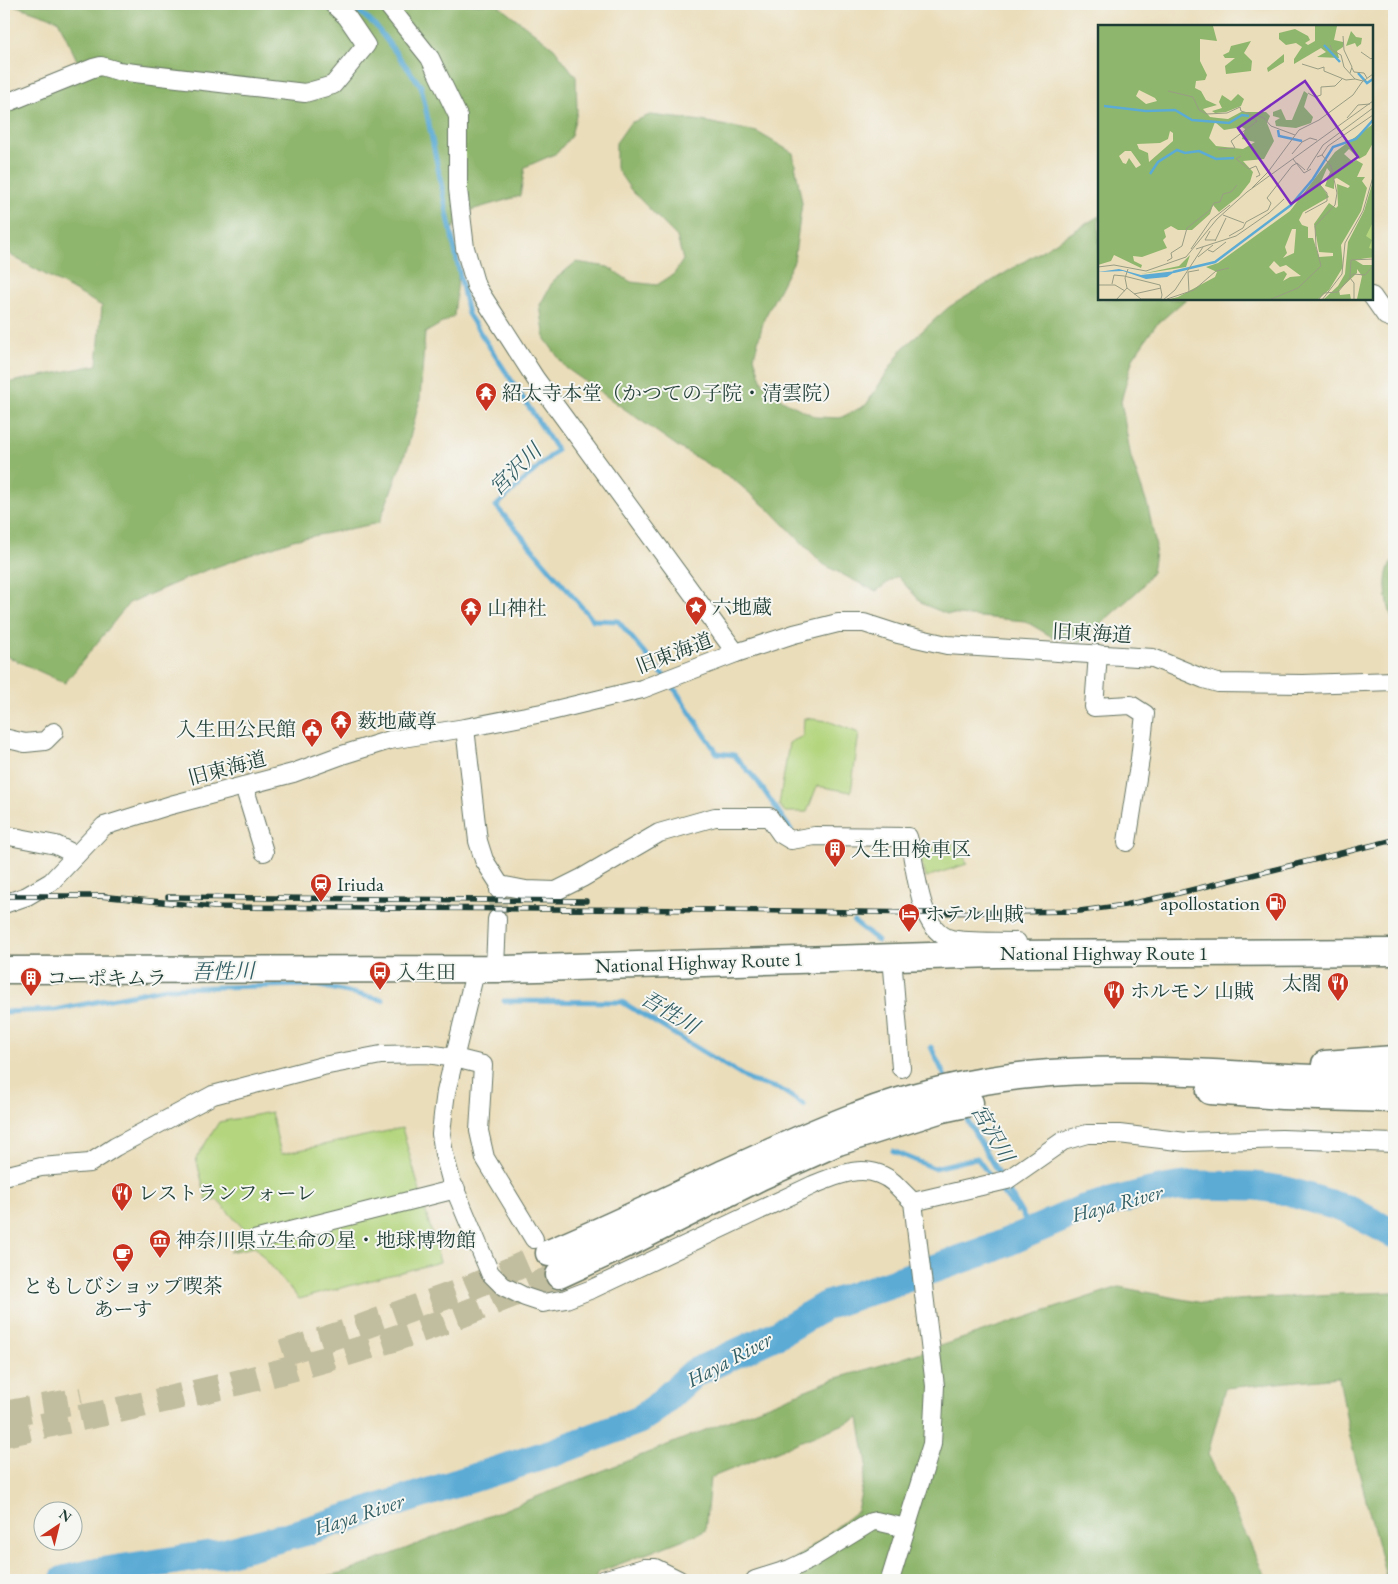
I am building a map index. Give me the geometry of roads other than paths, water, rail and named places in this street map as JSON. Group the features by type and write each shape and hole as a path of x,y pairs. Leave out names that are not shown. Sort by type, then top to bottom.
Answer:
{"highway":[{"name":"National Highway Route 1","path":"4,970 485,968 1058,953 1394,952"},
{"path":"548,1256 595,1234 776,1135 830,1110 922,1080 976,1068 1036,1059 1128,1056 1394,1080"},
{"path":"1305,1072 1394,1060"},
{"path":"1305,1072 1394,1069"},
{"path":"548,1256 633,1241 760,1177 838,1142 942,1109 990,1098 1030,1092 1080,1088 1145,1088 1282,1096 1394,1099"},
{"path":"1282,1096 1394,1116"}],"street":[{"path":"4,104 101,66 118,71 305,93 333,85 366,46 347,18 334,4"},
{"path":"387,4 430,58 458,116 458,190 466,248 476,286 535,378 736,653"},
{"path":"1373,297 1386,316 1394,319"},
{"name":"旧東海道","path":"4,904 27,896 51,882 104,826 171,805 293,773 390,740 547,712 642,689 736,653 794,634 838,623 864,623 898,634 947,646 1153,658 1204,680 1218,683 1303,684 1394,681"},
{"path":"1098,654 1094,707 1131,705 1145,714 1140,758 1126,842"},
{"path":"465,728 478,841 484,860 499,887 556,891 582,878 659,832 715,817 769,817 781,834 791,840 815,836 908,837 923,907 939,933 953,939 1048,943 1058,953"},
{"path":"4,738 25,743 45,741 54,732"},
{"path":"244,786 264,852"},
{"path":"4,835 56,845 76,855"},
{"path":"497,919 485,968 455,1058 446,1092 441,1134 444,1154 480,1250 490,1273 504,1286 542,1303 554,1302 592,1289 837,1175 861,1170 878,1174 892,1182 914,1208 935,1386 932,1444 891,1525 890,1580"},
{"path":"892,956 900,1068"},
{"path":"4,1176 41,1166 90,1163 115,1146 213,1095 323,1066 381,1055 426,1054 455,1058 483,1065 479,1131 485,1158 548,1256"},
{"path":"914,1208 974,1187 1007,1180 1063,1141 1087,1134 1119,1134 1186,1142 1282,1139 1394,1143"},
{"path":"254,1240 459,1197"},
{"path":"755,1580 790,1569 809,1560 871,1522 891,1525"},
{"path":"603,1580 644,1568 655,1568 679,1580"}],"waterway":[{"name":"宮沢川","path":"350,4 375,25 421,86 468,314 557,450 496,506 593,620 618,621 664,676"},
{"name":"宮沢川","path":"670,682 717,753 734,755 758,782 791,830"},
{"name":"宮沢川","path":"854,922 878,941"},
{"name":"吾性川","path":"4,1012 55,1010 166,988 316,985 383,1000"},
{"name":"吾性川","path":"504,1001 622,1002 751,1081 780,1089 804,1105"},
{"name":"宮沢川","path":"931,1047 947,1081"},
{"name":"宮沢川","path":"963,1113 1032,1231"},
{"name":"吾性川","path":"893,1151 934,1168 977,1158 992,1179"},
{"name":"Haya River","path":"64,1580 99,1572 223,1553 300,1533 555,1452 639,1420 656,1408 694,1373 778,1334 825,1306 991,1249 1083,1209 1177,1187 1198,1185 1255,1186 1282,1190 1351,1211 1394,1234"},
{"name":"吾性川","path":"997,1186 1017,1211"}],"tunnel":[{"path":"497,919 499,890"},
{"path":"283,1353 467,1289 549,1253"},
{"path":"4,1434 200,1392 345,1354 435,1325 559,1275"},
{"path":"4,1414 82,1400"}],"railway":[{"path":"99,896 214,907 926,913 1080,911 1125,905 1171,895 1394,840"},
{"path":"4,896 106,896"},
{"path":"168,897 586,901"}],"place":[{"name":"紹太寺本堂（かつての子院・清雲院）","path":"486,412"},
{"name":"六地蔵","path":"696,626"},
{"name":"山神社","path":"471,627"},
{"name":"薮地蔵尊","path":"341,740"},
{"name":"入生田公民館","path":"312,748"},
{"name":"入生田検車区","path":"835,868"},
{"name":"Iriuda","path":"321,903"},
{"name":"apollostation","path":"1276,922"},
{"name":"ホテル山賊","path":"909,933"},
{"name":"入生田","path":"380,991"},
{"name":"コーポキムラ","path":"31,997"},
{"name":"太閤","path":"1338,1002"},
{"name":"ホルモン 山賊","path":"1114,1010"},
{"name":"レストランフォーレ","path":"122,1212"},
{"name":"神奈川県立生命の星・地球博物館","path":"160,1259"},
{"name":"ともしびショップ喫茶 あーす","path":"123,1273"}]}
